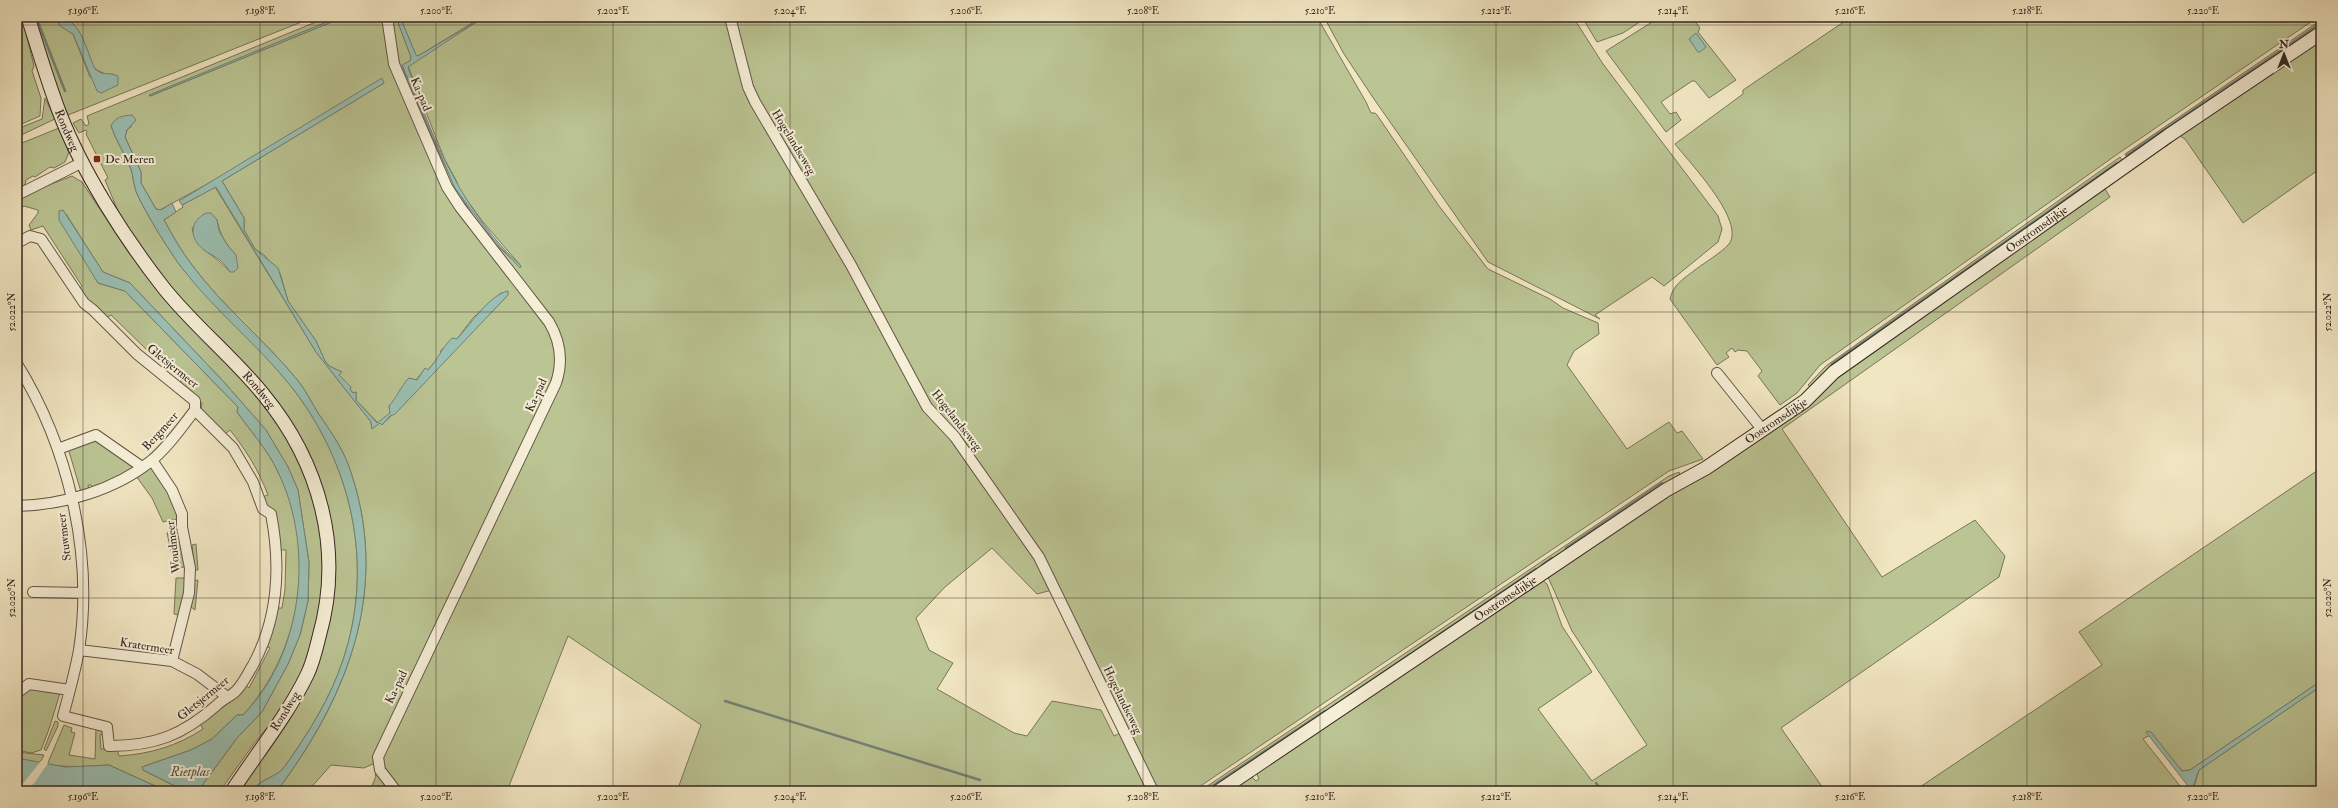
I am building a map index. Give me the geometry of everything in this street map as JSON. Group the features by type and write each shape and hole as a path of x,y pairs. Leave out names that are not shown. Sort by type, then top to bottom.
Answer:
{"street":[{"name":"Rondweg","path":"28,17 60,114 83,162 126,237 164,288 264,395 299,446 310,470 324,513 330,580 325,615 308,674 283,716 232,791"},
{"name":"Ka-pad","path":"388,17 394,64 447,187 460,207 549,322 559,343 560,362 556,383 378,757 380,770 396,791"},
{"name":"Hogelandseweg","path":"730,17 748,87 755,102 848,259 928,407 959,442 1039,557 1153,791"},
{"name":"Oostromsdijkje","path":"1218,791 1666,490 1706,468 1805,401 1840,368 2168,136 2321,33"},
{"path":"17,195 22,190 83,162"},
{"name":"Gletsjermeer","path":"17,243 30,236 41,239 84,303 137,354 195,401 196,410 221,434 242,462 253,482 263,509 271,514 275,537 277,585 266,633 246,677 236,691 226,696 196,723 179,733 153,742 136,745 109,746 107,727 64,716"},
{"name":"Stuwmeer","path":"17,364 43,412 58,449 72,498 80,544 82,593 79,650 64,716"},
{"path":"1717,373 1762,429"},
{"name":"Bergmeer","path":"17,506 72,498 105,487 152,460 196,410"},
{"name":"Bergmeer","path":"58,449 96,435 142,467"},
{"name":"Woudmeer","path":"152,460 172,490 182,514 182,526 190,568 189,593 172,661"},
{"path":"33,592 82,593"},
{"name":"Kratermeer","path":"79,650 172,661 198,674 226,696"},
{"path":"17,693 29,684 70,690"}],"green space":[{"path":"17,17 22,17 34,66 32,71 41,98 40,116 17,126 17,117 22,115 17,87 20,66 17,50"},
{"path":"31,17 56,17 57,22 73,34 90,77 105,74 95,69 69,22 63,17 314,17 68,115 55,87"},
{"path":"328,17 339,17 150,96 344,17 385,17 406,104 416,128 424,139 444,186 554,336 557,372 407,689 400,698 375,763 364,768 331,765 308,791 277,791 303,754 325,716 343,677 356,636 364,595 366,552 361,509 345,457 307,393 273,352 231,310 204,280 184,254 164,220 183,207 182,205 215,187 316,352 371,422 372,429 378,423 356,400 356,392 353,393 350,389 351,387 339,375 341,372 329,366 325,361 316,341 288,301 280,273 264,255 255,249 244,230 244,218 222,181 384,83 382,79 231,171 160,210 156,209 141,183 141,172 125,137 127,130 132,126 111,126 131,169 134,185 142,205 177,261 188,275 261,351 290,385 311,415 329,448 342,481 352,516 357,552 357,588 352,624 338,674 318,715 285,766 278,773 256,786 252,791 239,791 278,733 329,615 313,465 146,256 118,211 105,180 108,178 86,134 86,130 79,133 73,123 81,119 86,126 89,124 87,116","holes":["217,220 224,239 236,255 230,272 202,247 194,236 192,228","501,293 508,295 383,424 381,423 390,413 389,406 399,396 409,378 416,380 425,369 428,370 440,356 441,350 457,339 473,318"]},
{"path":"390,17 396,17 411,57 410,61 402,66 436,147 450,175 480,226 499,248 521,266 483,222 458,188 457,182 444,158 408,66 484,17 728,17 746,88 946,430 1022,535 1052,590 1037,594 992,548 945,587 916,618 929,650 953,663 937,689 1014,733 1027,736 1052,701 1101,710 1114,736 1122,732 1150,791 677,791 701,725 568,636 507,791 399,791 383,769 381,761 558,384 561,344 455,197 396,63"},
{"path":"400,17 482,17 416,56"},
{"path":"732,17 1317,17 1371,113 1375,113 1377,115 1439,206 1488,269 1550,299 1563,308 1598,323 1599,334 1574,351 1567,365 1627,449 1669,422 1677,433 1682,431 1703,459 1669,471 1193,791 1155,791 1056,588 936,416 758,102"},
{"path":"1324,17 1573,17 1603,64 1718,216 1722,229 1718,242 1664,286 1652,277 1595,315 1600,319 1488,262 1374,99 1344,54"},
{"path":"1582,17 1647,17 1623,33 1597,42"},
{"path":"1660,17 1692,17 1700,28 1698,32 1736,80 1709,98 1695,81 1692,81 1661,102 1670,114 1676,112 1681,120 1666,132 1606,51"},
{"path":"1851,17 2318,17 2119,153 1820,365 1797,393 1780,405 1758,376 1762,371 1747,351 1738,350 1735,352 1732,348 1726,353 1729,357 1717,365 1670,299 1673,290 1686,276 1729,244 1732,234 1730,221 1714,192 1675,144 1743,94 1743,90"},
{"path":"2321,20 2321,28 2127,158 2125,154"},
{"path":"2321,36 2321,168 2243,223 2185,139 2180,136 2165,147 2165,143"},
{"path":"45,98 55,119 17,137 17,129 42,119"},
{"path":"59,128 69,152 65,162 54,168 50,167 35,177 33,176 26,180 25,185 17,189 17,145"},
{"path":"2120,157 2123,161 1811,388 1808,385 1826,366"},
{"path":"72,176 82,182 128,252 274,415 309,480 320,520 325,581 309,653 302,672 278,714 253,745 220,791 198,791 237,738 262,712 288,664 300,635 308,601 309,563 298,490 288,467 266,430 223,381 130,283 103,272 66,214 98,283 125,291 238,407 237,412 274,464 290,502 297,534 300,567 297,599 290,631 279,661 263,689 243,715 237,715 212,739 191,750 142,767 143,770 177,787 175,791 166,791 109,765 77,767 47,765 64,725 72,728 71,732 75,733 69,755 95,759 96,727 101,728 105,734 100,735 101,749 117,749 119,756 163,748 183,740 203,729 200,723 245,685 249,688 270,648 266,646 277,608 282,608 285,589 286,550 280,550 262,497 268,495 252,461 241,445 230,430 225,434 201,410 202,403 179,385 182,379 151,354 111,315 105,319 78,289 82,286 43,226 31,230 29,225 38,213 38,210 24,206 17,211 17,197"},
{"path":"2101,188 2105,189 2110,197 1782,429 1882,577 1975,520 2005,556 1999,577 1781,728 1825,791 1227,791 1250,775 1256,781 1259,779 1256,772 1541,579 1547,584 1562,626 1592,672 1538,709 1592,781 1647,745 1572,631 1548,577 1835,378"},
{"path":"92,437 134,464 134,470 92,489 91,485 88,485 89,490 81,492 68,448"},
{"path":"148,467 153,468 159,479 161,478 180,515 177,519 163,522 152,498 136,476"},
{"path":"2321,468 2321,681 2190,770 2182,771 2152,734 2143,739 2184,791 1914,791 2102,665 2079,632"},
{"path":"1679,472 1680,475 1214,791 1200,791 1669,476"},
{"path":"178,529 186,567 175,568 167,533"},
{"path":"196,544 198,570 195,570 192,545"},
{"path":"176,578 186,578 187,580 180,615 174,614"},
{"path":"198,580 195,610 191,607 194,581"},
{"path":"2321,686 2321,791 2197,791 2194,787 2199,770"},
{"path":"31,688 60,693 41,750 31,753 17,750 17,697"},
{"path":"55,721 58,722 58,726 46,751 44,749"},
{"path":"17,752 44,755 40,763 17,758"},
{"path":"378,771 392,791 370,791 376,776 375,775"}],"water":[{"path":"56,17 64,18 77,28 82,36 95,69 101,73 118,76 118,85 101,93 97,91 73,34 60,26"},
{"path":"339,17 344,17 150,96 149,95"},
{"path":"396,17 400,17 416,55 418,56 484,17 408,67 417,95 439,149 452,174 483,223 521,266 520,268 492,238 455,188 402,65 410,61 411,57"},
{"path":"1696,33 1706,47 1700,52 1698,52 1689,39"},
{"path":"382,78 384,83 222,181 244,218 244,230 255,249 278,268 288,301 316,341 325,361 329,366 342,372 339,375 351,387 350,389 353,393 356,392 356,400 377,423 390,413 389,406 409,378 417,380 425,368 428,370 452,338 457,339 487,304 494,298 508,291 508,295 395,414 390,416 382,425 380,423 372,429 371,422 316,352 216,187 182,205 179,201"},
{"path":"132,115 136,120 127,130 125,137 141,172 141,183 156,209 161,210 172,203 176,212 164,220 188,260 217,295 273,352 307,393 345,457 361,509 366,552 364,595 356,636 343,676 325,716 303,754 277,791 252,791 260,783 282,770 294,754 332,688 343,660 352,624 357,588 357,552 352,516 342,481 329,448 311,415 290,385 264,355 194,283 163,240 142,205 135,188 131,169 111,126 119,118"},
{"name":"Rietplas","path":"63,210 103,272 130,283 223,381 266,430 288,467 298,490 309,563 308,601 300,635 288,664 262,712 237,738 198,791 182,789 181,791 175,791 177,787 143,770 142,767 191,750 212,739 237,715 243,715 263,690 279,662 290,631 297,599 299,566 297,533 290,502 274,464 237,412 238,407 125,291 98,283 59,220 59,211"},
{"path":"206,213 211,213 217,220 219,231 228,246 236,255 238,268 234,272 230,272 221,261 204,250 196,240 193,230 194,225 200,217"},
{"path":"2321,681 2321,686 2199,770 2193,786 2197,791 2192,791 2146,732 2149,731 2152,733 2182,771 2190,770"},
{"name":"Rietplas","path":"17,758 65,767 109,765 166,791 17,791"}],"pier":[{"path":"41,761 48,763 35,782 27,791 17,791"}],"waterway":[{"path":"36,17 65,91"},
{"path":"2127,155 2321,23"},
{"path":"1832,364 2117,163"},
{"path":"1566,548 1662,483"},
{"path":"1542,565 1552,558"},
{"path":"1335,705 1536,569"},
{"path":"725,701 980,780"},
{"path":"1205,791 1325,711"},
{"path":"1596,783 1602,791"}],"place":[{"name":"De Meren","path":"97,159"}]}
